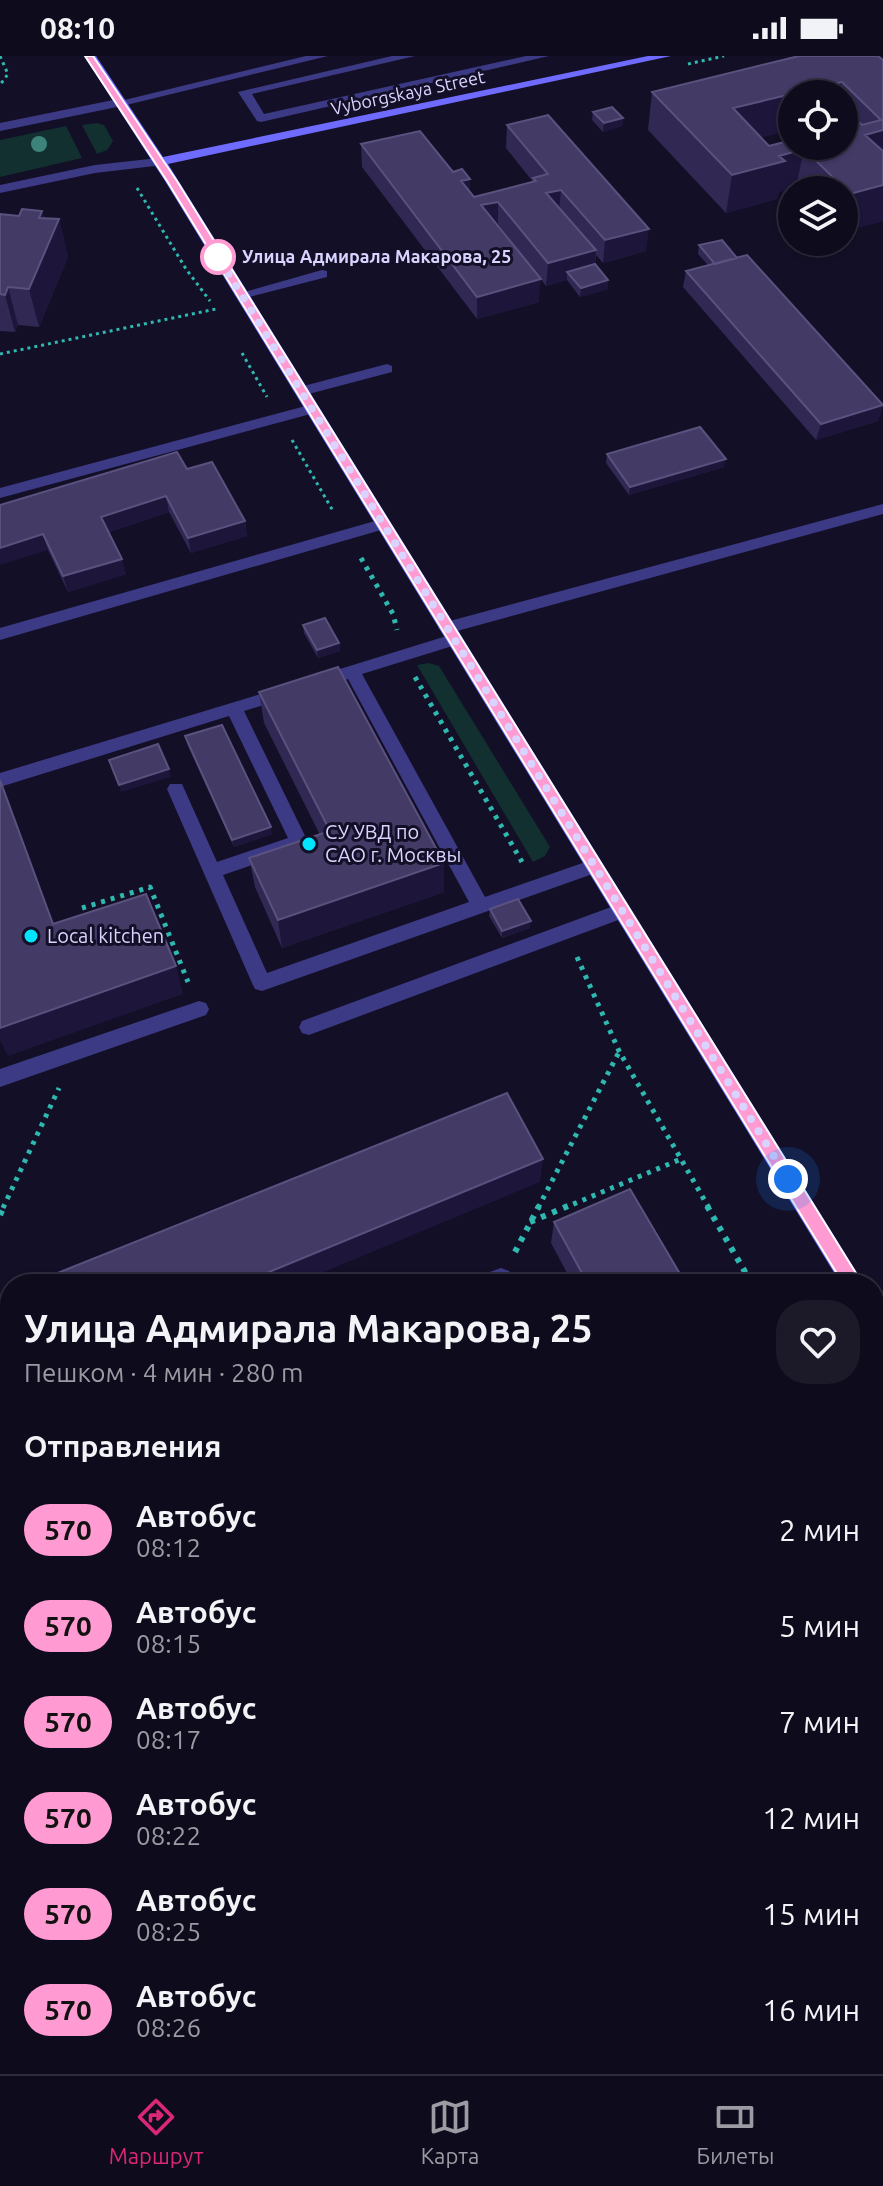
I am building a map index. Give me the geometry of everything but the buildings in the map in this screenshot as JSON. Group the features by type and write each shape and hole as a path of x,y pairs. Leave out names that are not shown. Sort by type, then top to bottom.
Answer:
{"street":[{"path":"90,56 313,409 847,1274"},
{"path":"0,127 322,56"},
{"path":"409,56 244,92 261,118 543,56"},
{"name":"Vyborgskaya Street","path":"158,162 665,56"},
{"path":"421,83 438,105"},
{"path":"0,189 95,169 158,162"},
{"path":"241,295 322,274"},
{"path":"301,391 387,369"},
{"path":"0,493 313,409"},
{"path":"0,780 403,656 450,634 883,509"},
{"path":"0,634 382,524"},
{"path":"352,671 481,906"},
{"path":"212,871 299,842 234,708"},
{"path":"176,789 262,983 594,866"},
{"path":"309,1027 622,911"},
{"path":"0,1078 199,1009"}],"path":[{"path":"0,56 8,74 0,85"},
{"path":"137,188 186,269 224,322"},
{"path":"0,354 216,309"},
{"path":"240,350 393,614 403,656 536,887"},
{"path":"82,908 150,887 199,1009"},
{"path":"563,933 619,1051 746,1274"},
{"path":"0,1215 76,1051"},
{"path":"501,1274 619,1051"},
{"path":"530,1222 681,1159"}],"green space":[{"path":"82,125 104,125 113,141 107,150 97,154"},
{"path":"66,126 82,158 0,177 0,140"},
{"path":"429,663 439,666 550,847 545,856 533,862 417,665"}],"bus line":[{"name":"570","path":"90,56 172,181 847,1274"}],"place":[{"name":"Улица Адмирала Макарова, 25","path":"218,257"},
{"name":"СУ УВД по САО г. Москвы","path":"309,844"},
{"name":"Local kitchen","path":"31,936"}],"route":[{"path":"218,257 212,247 788,1179"}]}
